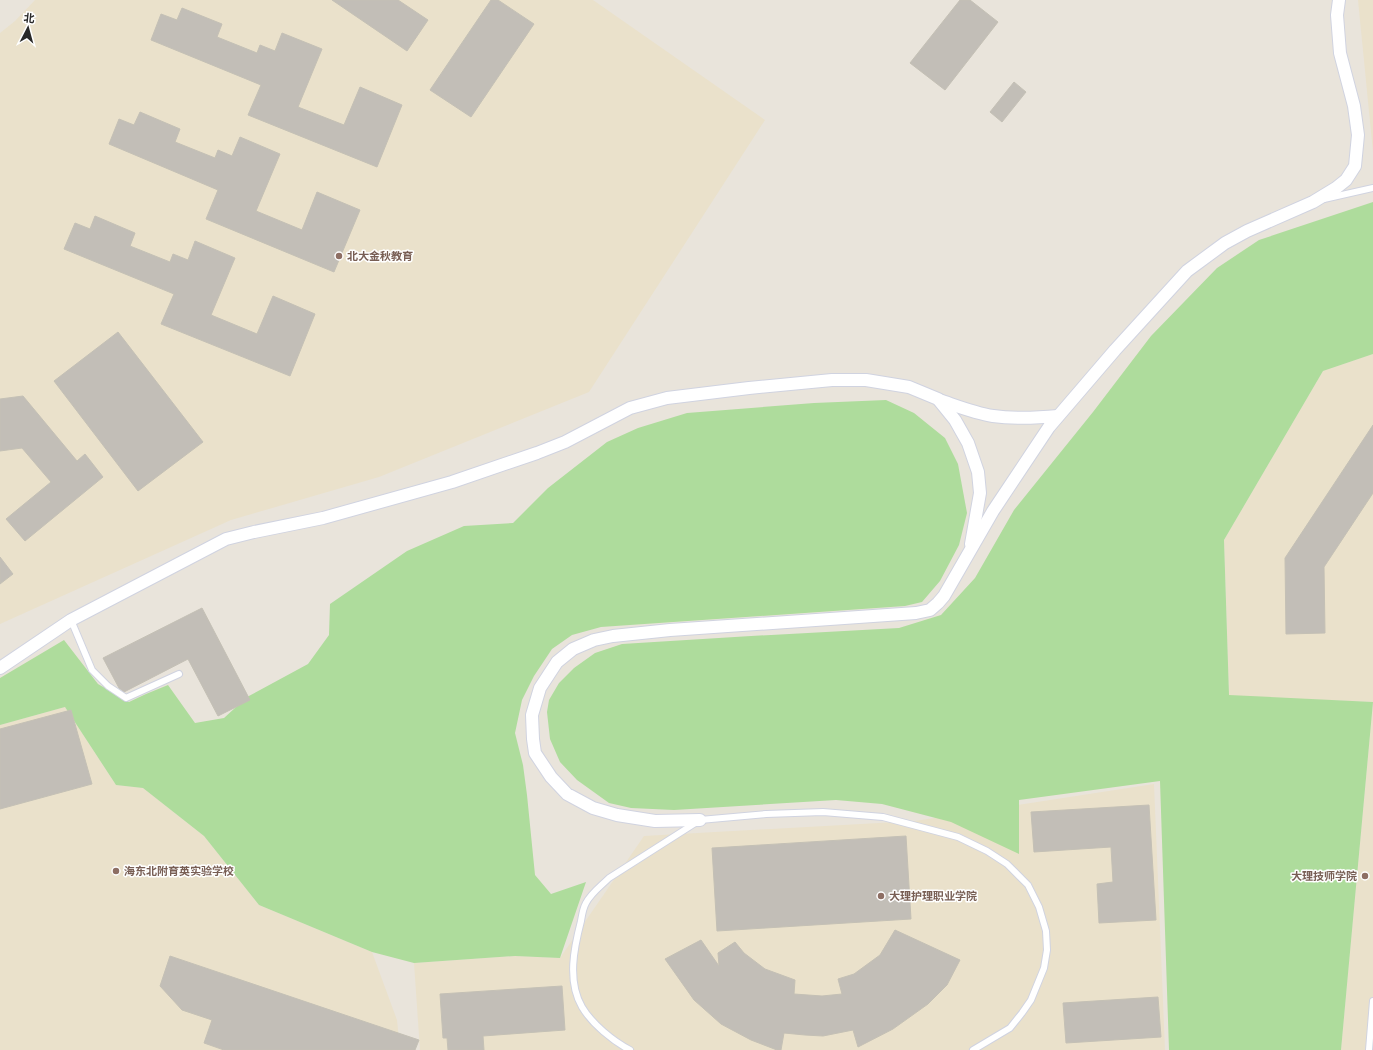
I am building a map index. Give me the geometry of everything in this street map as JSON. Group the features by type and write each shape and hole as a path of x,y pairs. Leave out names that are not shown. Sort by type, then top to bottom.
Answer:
{"street":[{"path":"700,820 655,821 616,815 593,808 567,794 551,777 535,753 532,716 540,688 557,662 572,649 594,640 613,636 916,613 930,610 938,604 969,554 993,511 1049,427 1114,350 1187,271 1225,244 1247,231 1313,202 1346,180 1354,166 1358,135 1354,106 1340,53 1338,15 1339,0"},
{"path":"0,668 71,620 226,539 323,518 452,482 565,442 630,408 667,398 832,380 866,380 910,387 968,410 993,416 1024,418 1058,416"},
{"path":"938,399 956,420 968,443 978,472 980,492 969,554"}],"lane":[{"path":"1313,202 1373,188"},
{"path":"71,620 92,670 108,686 126,698 179,674"},
{"path":"630,1050 621,1046 598,1027 582,1008 574,988 573,966 576,942 585,903 609,878 700,820 766,814 823,812 883,817 958,837 987,851 1007,864 1028,885 1039,907 1046,931 1047,950 1044,968 1031,1000 1010,1028 973,1050"},
{"path":"1369,1050 1373,1000"}],"shaded area":[{"name":"北大金秋教育","path":"35,0 593,0 765,120 589,392 379,477 231,520 0,624 0,33 15,21"},
{"path":"1358,0 1373,0 1373,152"},
{"name":"大理技师学院","path":"1373,354 1373,702 1229,696 1224,540 1323,371"},
{"path":"1373,702 1373,1050 1341,1050"},
{"name":"海东北附育英实验学校","path":"65,707 116,785 143,788 204,836 259,905 372,952 397,1020 400,1050 0,1050 0,725"},
{"name":"大理护理职业学院","path":"1154,784 1165,1050 420,1050 414,963 515,956 560,958 644,836 915,821"}],"green space":[{"path":"1373,202 1373,354 1323,371 1224,540 1229,695 1373,702 1341,1050 1169,1050 1160,781 1019,800 1019,854 951,822 882,804 836,800 674,810 631,808 609,803 577,780 560,762 550,739 547,712 549,700 559,683 574,668 595,653 622,644 899,628 941,615 975,578 1014,510 1093,412 1151,336 1217,268 1259,240"},
{"path":"886,400 914,413 945,438 958,464 967,513 959,545 940,581 922,602 905,606 601,627 572,635 552,649 534,676 522,700 515,733 523,765 535,875 551,894 586,882 560,958 515,956 414,963 372,952 259,905 204,836 143,788 116,785 65,707 0,725 0,678 64,640 98,684 129,702 168,685 195,723 224,718 247,697 308,664 329,635 330,604 407,551 464,526 513,523 548,488 607,442 638,428 687,413 814,403"}],"building":[{"path":"332,0 398,0 428,20 407,51"},
{"path":"491,0 498,0 534,24 471,117 430,90"},
{"path":"960,0 970,0 998,22 945,90 910,63"},
{"path":"182,8 222,24 217,37 257,53 260,45 275,51 282,33 322,49 298,107 344,125 360,87 402,105 377,167 248,115 261,85 151,40 161,14 177,20"},
{"path":"1014,82 1026,92 1002,122 990,112"},
{"path":"140,112 180,129 175,142 215,158 218,150 232,156 240,137 280,154 256,211 302,230 317,192 360,210 334,272 206,219 218,190 109,144 119,119 134,125"},
{"path":"95,216 135,233 130,246 170,262 173,254 188,260 195,241 235,258 211,315 257,334 273,296 315,314 290,376 161,324 174,294 64,249 75,223 90,229"},
{"path":"118,332 203,442 138,491 54,381"},
{"path":"23,396 77,461 85,454 103,477 25,541 6,519 51,482 22,448 0,451 0,399"},
{"path":"1373,425 1373,493 1324,567 1325,633 1286,634 1285,558"},
{"path":"0,557 13,574 0,584"},
{"path":"202,608 250,700 218,716 188,659 124,692 119,688 103,658"},
{"path":"71,710 92,784 0,809 0,729"},
{"path":"1149,805 1156,920 1099,923 1097,884 1113,882 1111,847 1034,852 1031,812"},
{"path":"906,836 911,919 717,931 712,848"},
{"path":"895,930 960,960 947,985 928,1004 893,1029 858,1047 853,1030 823,1036 784,1033 781,1050 777,1050 751,1040 721,1024 694,1000 665,959 701,940 719,966 718,953 735,942 744,953 765,969 795,980 794,994 822,996 842,994 838,979 854,974 880,955"},
{"path":"170,956 419,1040 415,1050 224,1050 204,1043 212,1020 182,1010 160,986"},
{"path":"562,986 565,1030 483,1036 484,1050 448,1050 447,1038 443,1038 440,994"},
{"path":"1158,997 1161,1037 1066,1043 1063,1003"}],"place":[{"name":"北大金秋教育","path":"339,256"},
{"name":"海东北附育英实验学校","path":"116,871"},
{"name":"大理技师学院","path":"1365,876"},
{"name":"大理护理职业学院","path":"881,896"}]}
